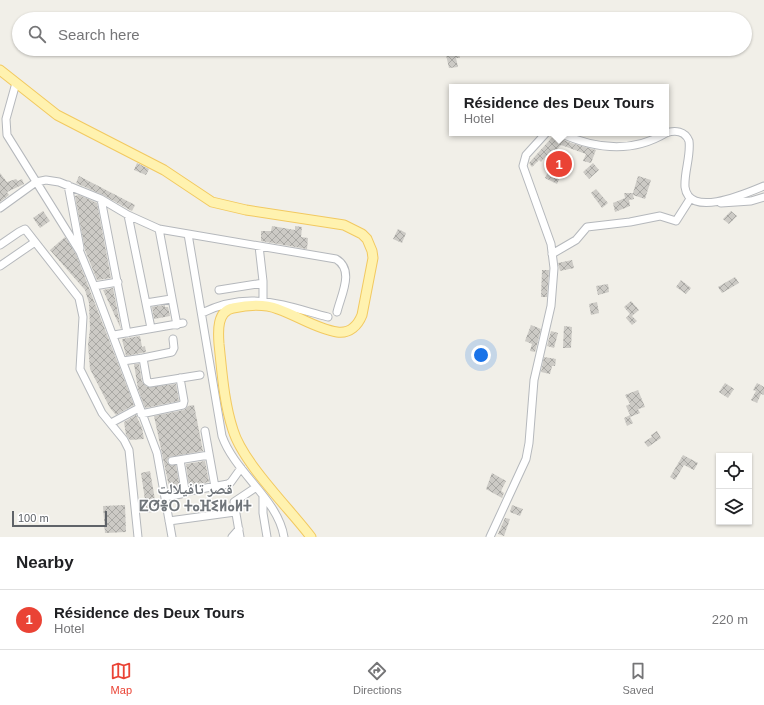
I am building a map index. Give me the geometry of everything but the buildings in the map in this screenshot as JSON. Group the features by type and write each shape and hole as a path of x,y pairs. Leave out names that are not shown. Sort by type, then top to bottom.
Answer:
{"main road":[{"path":"0,70 57,115 164,170 212,202 246,210 335,222 352,228 367,239 373,258 362,315 359,323 348,331 338,332 323,328 277,308 262,306 232,308 222,316 219,322 222,374 233,431 243,451 260,475 311,537"}],"street":[{"path":"16,83 5,128 12,144 80,252 94,286 157,453 172,537"},
{"path":"669,133 681,132 687,136 690,141 685,188 690,198 698,203 710,203 751,201 764,197"},
{"path":"490,537 526,459 534,380 551,306 554,268 551,244 523,166 526,155 543,136"},
{"path":"566,136 583,144 601,146 647,143 660,136"},
{"path":"0,208 36,182 46,180 68,185 101,199 128,215 159,229 336,258 346,267 347,275 337,312"},
{"path":"68,185 80,252"},
{"path":"710,203 764,186"},
{"path":"552,254 576,240 587,227 630,222 660,216 676,221 690,198"},
{"path":"101,199 127,333"},
{"path":"128,215 151,328"},
{"path":"114,336 151,328 180,324 171,299 159,229"},
{"path":"0,246 22,230 28,232 52,266 79,298 83,317 80,369 102,413 124,440 129,450 138,537"},
{"path":"188,234 222,436 241,468 276,515 284,537"},
{"path":"0,266 36,242"},
{"path":"259,246 263,283 263,300"},
{"path":"94,286 118,282"},
{"path":"219,290 263,283"},
{"path":"146,304 171,299"},
{"path":"202,313 212,308 232,303 263,300 278,302 328,317"},
{"path":"123,361 172,352 174,348 173,339"},
{"path":"143,358 148,382 200,375"},
{"path":"111,423 140,411 182,406 184,401 180,378"},
{"path":"205,431 215,487"},
{"path":"172,462 209,455"},
{"path":"180,460 185,486 184,492"},
{"path":"165,497 215,487 231,482 241,468"},
{"path":"240,537 234,502 255,488"},
{"path":"263,497 263,513 267,537"},
{"path":"169,521 235,512"},
{"path":"232,537 239,529"}],"place":[{"name":"Résidence des Deux Tours","path":"559,164"}],"district":[{"name":"قصر تافيلالت ⵇⵚⴻⵔ ⵜⴰⴼⵉⵍⴰⵍⵜ","path":"195,498"}]}
